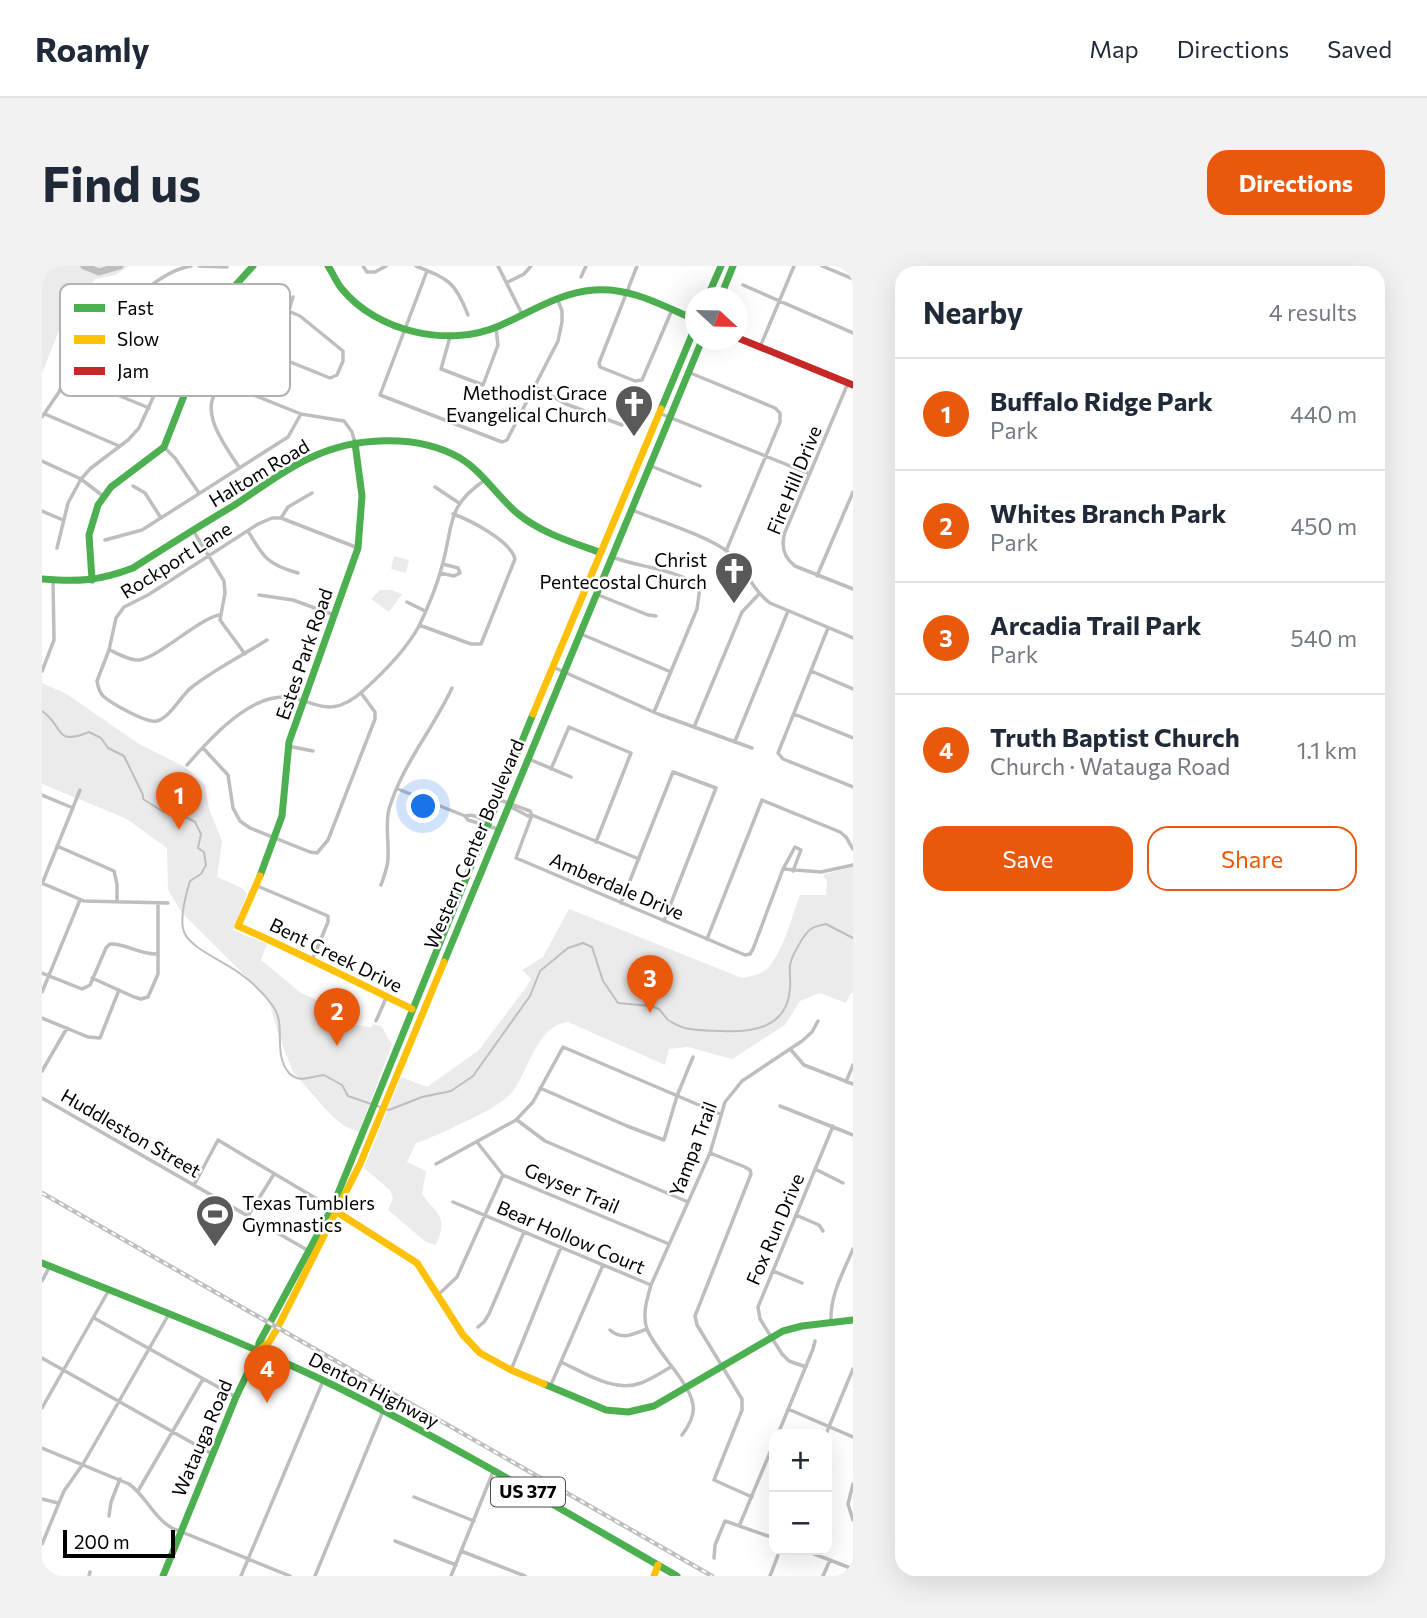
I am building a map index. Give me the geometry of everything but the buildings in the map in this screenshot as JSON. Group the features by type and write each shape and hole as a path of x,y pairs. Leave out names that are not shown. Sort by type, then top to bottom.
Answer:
{"main road":[{"path":"237,284 253,266"},
{"path":"328,266 343,289 361,306 382,319 406,328 450,337 496,328 557,298 602,290 628,293 685,317"},
{"path":"712,287 721,266"},
{"path":"724,287 733,266"},
{"path":"748,342 851,384"},
{"name":"Western Center Boulevard","path":"412,1009 485,824 498,799 685,347"},
{"name":"Western Center Boulevard","path":"258,1351 266,1345 370,1137 698,350"},
{"path":"92,580 88,541 90,526 103,496 163,447 183,396"},
{"name":"Haltom Road","path":"42,579 76,582 133,568 310,458 328,450 371,441 401,442 448,453 468,463 504,501 529,522 599,552"},
{"name":"Estes Park Road","path":"238,926 275,838 285,803 288,746 358,548 363,519 360,466 355,443"},
{"path":"615,516 630,510 626,490"},
{"path":"605,570 604,558 599,552 616,545"},
{"name":"Bent Creek Drive","path":"238,926 313,959 386,998 422,1012"},
{"path":"412,1009 335,1211 417,1263 471,1345 492,1361 599,1408 619,1412 638,1411 654,1406 772,1337 802,1325 853,1320"},
{"path":"400,1037 410,1041"},
{"name":"Denton Highway","path":"42,1263 258,1351 323,1381 383,1411 677,1576"},
{"name":"Watauga Road","path":"163,1576 236,1397 258,1351"},
{"path":"654,1576 658,1565"}],"street":[{"path":"156,284 178,269 191,266"},
{"path":"200,266 227,267"},
{"path":"363,266 371,273 386,266"},
{"path":"416,266 452,284 468,315"},
{"path":"498,266 522,314"},
{"path":"508,282 524,274 531,266"},
{"path":"581,277 586,266"},
{"path":"637,266 599,365 639,382 672,310"},
{"path":"760,347 794,266"},
{"path":"822,266 853,279"},
{"path":"427,271 380,393 504,442 558,341 562,312 557,298"},
{"path":"743,285 853,333"},
{"path":"290,307 293,297"},
{"path":"290,311 343,351 343,361 335,377 330,378 290,362"},
{"path":"450,337 441,369 483,384 498,345 496,328"},
{"path":"688,372 778,411 780,422 726,551"},
{"name":"Fire Hill Drive","path":"851,384 782,544 790,562 853,590"},
{"path":"60,386 43,416 120,446"},
{"path":"534,386 566,404 622,425"},
{"path":"120,396 149,408"},
{"path":"57,548 71,497 81,479 139,428 154,396"},
{"path":"216,396 213,403 213,420 217,432 239,467"},
{"path":"256,396 301,414 344,421 352,432 355,443"},
{"path":"659,413 810,474"},
{"path":"105,540 135,534 288,437 301,414"},
{"path":"163,447 175,458 199,493"},
{"path":"42,461 81,479 103,496"},
{"path":"649,465 701,486"},
{"path":"187,765 240,715 258,704 276,697 321,708 337,706 361,693 399,653 419,625 443,564 448,527 453,514 471,490 485,480"},
{"path":"133,486 145,493 161,518"},
{"path":"435,487 460,504"},
{"path":"817,576 853,492"},
{"name":"Rockport Lane","path":"267,640 192,687 160,720 153,722 100,693 97,681 109,650 116,618 124,607 148,595 265,520 281,518 288,507 312,493"},
{"path":"630,510 714,544 735,560 759,594 770,603 853,638"},
{"path":"42,511 63,520"},
{"path":"419,625 471,644 481,644 516,556 482,528 453,514"},
{"path":"281,518 358,548"},
{"path":"248,531 264,557 276,566 298,573"},
{"path":"194,532 225,585 219,615 222,625 245,654"},
{"path":"611,557 626,563 660,568 700,587 697,609 654,712"},
{"path":"440,573 454,576 460,573 455,567 443,564"},
{"path":"42,671 54,640 53,580"},
{"path":"596,594 656,616"},
{"path":"694,727 742,612 759,594"},
{"path":"259,595 293,600 334,615"},
{"path":"407,602 425,611"},
{"path":"735,741 788,611"},
{"path":"109,650 133,659 145,659 205,620 219,615"},
{"path":"829,628 779,757 853,787"},
{"path":"579,633 671,672"},
{"path":"552,666 654,712 752,748"},
{"path":"811,671 853,689"},
{"path":"381,885 388,861 387,818 412,755 442,710 452,688"},
{"path":"203,748 228,775 233,808 240,821 250,828 317,853 324,846 375,719 375,712 361,693"},
{"path":"794,714 853,738"},
{"path":"551,769 569,727 631,753 596,842"},
{"path":"288,746 313,751"},
{"path":"527,758 571,777"},
{"path":"621,903 673,772 716,788 664,921"},
{"path":"398,789 465,816 468,820 498,829"},
{"path":"80,790 42,884 80,900 168,903"},
{"path":"42,795 73,808"},
{"path":"498,799 528,816 532,815 639,859"},
{"path":"707,939 762,800 840,832 853,849"},
{"name":"Amberdale Drive","path":"532,815 516,858 744,955 750,954 783,869"},
{"path":"388,844 397,843"},
{"path":"57,846 114,871 117,902"},
{"path":"793,871 802,850 798,847 792,849 783,869 793,871 821,872 853,865"},
{"path":"255,886 328,916 313,959"},
{"path":"42,992 80,900"},
{"path":"92,978 141,999 148,997 158,974 158,903"},
{"path":"42,974 82,989 90,985 110,944 121,944 141,953 158,954"},
{"path":"42,1018 88,1037 100,1038 119,990"},
{"path":"376,1021 386,998"},
{"name":"Yampa Trail","path":"652,1283 710,1153 725,1102 742,1081 791,1050 809,1035 818,1021"},
{"path":"42,1071 66,1028"},
{"path":"436,1164 516,1120 533,1102 563,1047 720,1114"},
{"path":"791,1050 804,1065 853,1084"},
{"path":"540,1088 664,1140 677,1096 693,1057"},
{"path":"846,1082 853,1065"},
{"name":"Huddleston Street","path":"42,1098 312,1253"},
{"path":"780,1106 853,1135"},
{"path":"516,1120 545,1142 688,1202"},
{"name":"Fox Run Drive","path":"806,1367 785,1358 760,1319 758,1307 833,1126"},
{"path":"194,1185 218,1140 335,1211"},
{"name":"Geyser Trail","path":"477,1141 503,1175 669,1244"},
{"path":"710,1153 745,1167 751,1174 696,1312 697,1325 742,1399 742,1410 714,1480 752,1497"},
{"path":"815,1169 843,1183"},
{"path":"248,1216 274,1174"},
{"path":"439,1294 457,1276 503,1175"},
{"name":"Bear Hollow Court","path":"453,1202 652,1283 646,1305 647,1329"},
{"path":"796,1215 819,1225 823,1231"},
{"path":"478,1327 489,1314 524,1232"},
{"path":"511,1370 561,1247"},
{"path":"831,1321 834,1296 853,1250"},
{"path":"550,1387 603,1265"},
{"path":"42,1281 50,1266"},
{"path":"773,1271 802,1283"},
{"path":"42,1408 109,1290"},
{"path":"42,1544 64,1491 120,1403 169,1314"},
{"path":"94,1318 236,1397"},
{"path":"610,1330 625,1337 647,1329 693,1405 691,1423 682,1435"},
{"path":"780,1429 815,1340"},
{"path":"42,1358 212,1454"},
{"path":"561,1362 601,1381 622,1385 642,1383 671,1367"},
{"path":"828,1429 853,1369"},
{"path":"138,1491 203,1379"},
{"path":"241,1576 323,1381"},
{"path":"788,1409 853,1437"},
{"path":"315,1576 383,1411"},
{"path":"42,1448 120,1479 138,1491 159,1519 181,1531 290,1576"},
{"path":"740,1524 769,1455"},
{"path":"451,1576 493,1472"},
{"path":"109,1516 120,1479"},
{"path":"853,1485 848,1504 853,1520"},
{"path":"414,1497 474,1521"},
{"path":"42,1499 58,1503"},
{"path":"714,1558 715,1545 725,1521 769,1536"},
{"path":"395,1541 456,1565"},
{"path":"461,1551 524,1576"},
{"path":"770,1576 778,1555"},
{"path":"817,1555 853,1569"},
{"path":"823,1576 830,1560"}],"shaded area":[{"path":"42,266 129,266 115,275 95,279 92,284 60,284 60,328 42,373"},
{"path":"394,556 409,560 406,573 391,569"},
{"path":"380,590 402,594 389,612 371,599"},
{"path":"42,683 65,693 139,744 185,767 205,785 209,809 222,841 217,877 242,888 247,894 233,930 267,944 261,960 301,993 342,1011 338,1022 371,1028 373,1024 381,1026 392,1044 359,1132 344,1126 330,1114 293,1072 268,998 182,913 168,890 167,848 125,818 42,784"},
{"path":"853,867 853,993 846,1003 820,993 800,1001 785,1025 732,1059 688,1047 669,1049 665,1065 568,1022 557,1025 541,1040 519,1082 507,1098 474,1118 416,1143 407,1162 426,1171 422,1194 441,1222 436,1245 426,1242 388,1210 393,1198 390,1190 364,1168 401,1077 427,1087 478,1051 531,979 522,970 543,957 569,909 742,978 762,972 774,961 800,895 826,895 827,880 823,877 825,874"}],"waterway":[{"path":"84,266 99,272 120,266"},
{"path":"42,711 64,736 78,736 89,732 101,738 108,748 124,756 143,799 162,811 184,816 195,822 201,834 198,848 204,852 206,865 201,874 190,881 182,915 183,929 189,940 236,970 263,993 273,1006 279,1022 281,1057 289,1073 301,1079 324,1075 342,1085 348,1096 380,1107"},
{"path":"670,1021 688,1029 701,1030 745,1031 767,1025 776,1019 788,1001 791,963 808,931 826,924 853,938"},
{"path":"385,1109 451,1091 473,1076 530,996 540,971 568,948 583,943 592,947 603,981 618,1003 651,1006 659,1009 668,1020"}],"railway":[{"path":"42,1193 712,1576"}],"traffic: fast":[{"path":"237,284 253,266"},
{"path":"328,266 342,289 357,304 374,316 415,332 458,336 479,332 499,326 557,299 594,290 634,294 685,315"},
{"path":"712,287 721,266"},
{"path":"724,287 733,266"},
{"path":"661,409 686,350"},
{"path":"444,962 698,350"},
{"path":"92,580 89,535 98,505 111,487 164,447 184,396"},
{"path":"42,579 88,580 133,568 300,463 346,446 385,441 424,444 460,458 476,470 526,520 557,536 599,552"},
{"path":"260,876 282,816 289,742 358,548 362,496 355,443"},
{"path":"163,1576 236,1397 258,1351 259,1343 332,1208 533,714"},
{"path":"42,1263 226,1337 335,1386 465,1454 677,1576"},
{"path":"544,1384 606,1410 628,1412 654,1406 783,1331 853,1320"}],"traffic: slow":[{"path":"533,714 661,409"},
{"path":"260,876 238,926 412,1009"},
{"path":"258,1351 269,1342 277,1329 360,1164 444,962"},
{"path":"337,1212 417,1263 463,1335 480,1353 544,1384"},
{"path":"654,1576 658,1565"}],"traffic: jam":[{"path":"748,342 853,385"}],"place":[{"name":"Methodist Grace Evangelical Church","path":"634,438"},
{"name":"Christ Pentecostal Church","path":"734,605"},
{"name":"Buffalo Ridge Park","path":"179,830"},
{"name":"Arcadia Trail Park","path":"650,1013"},
{"name":"Whites Branch Park","path":"337,1046"},
{"name":"Texas Tumblers Gymnastics","path":"215,1248"},
{"name":"Truth Baptist Church","path":"267,1403"}]}
